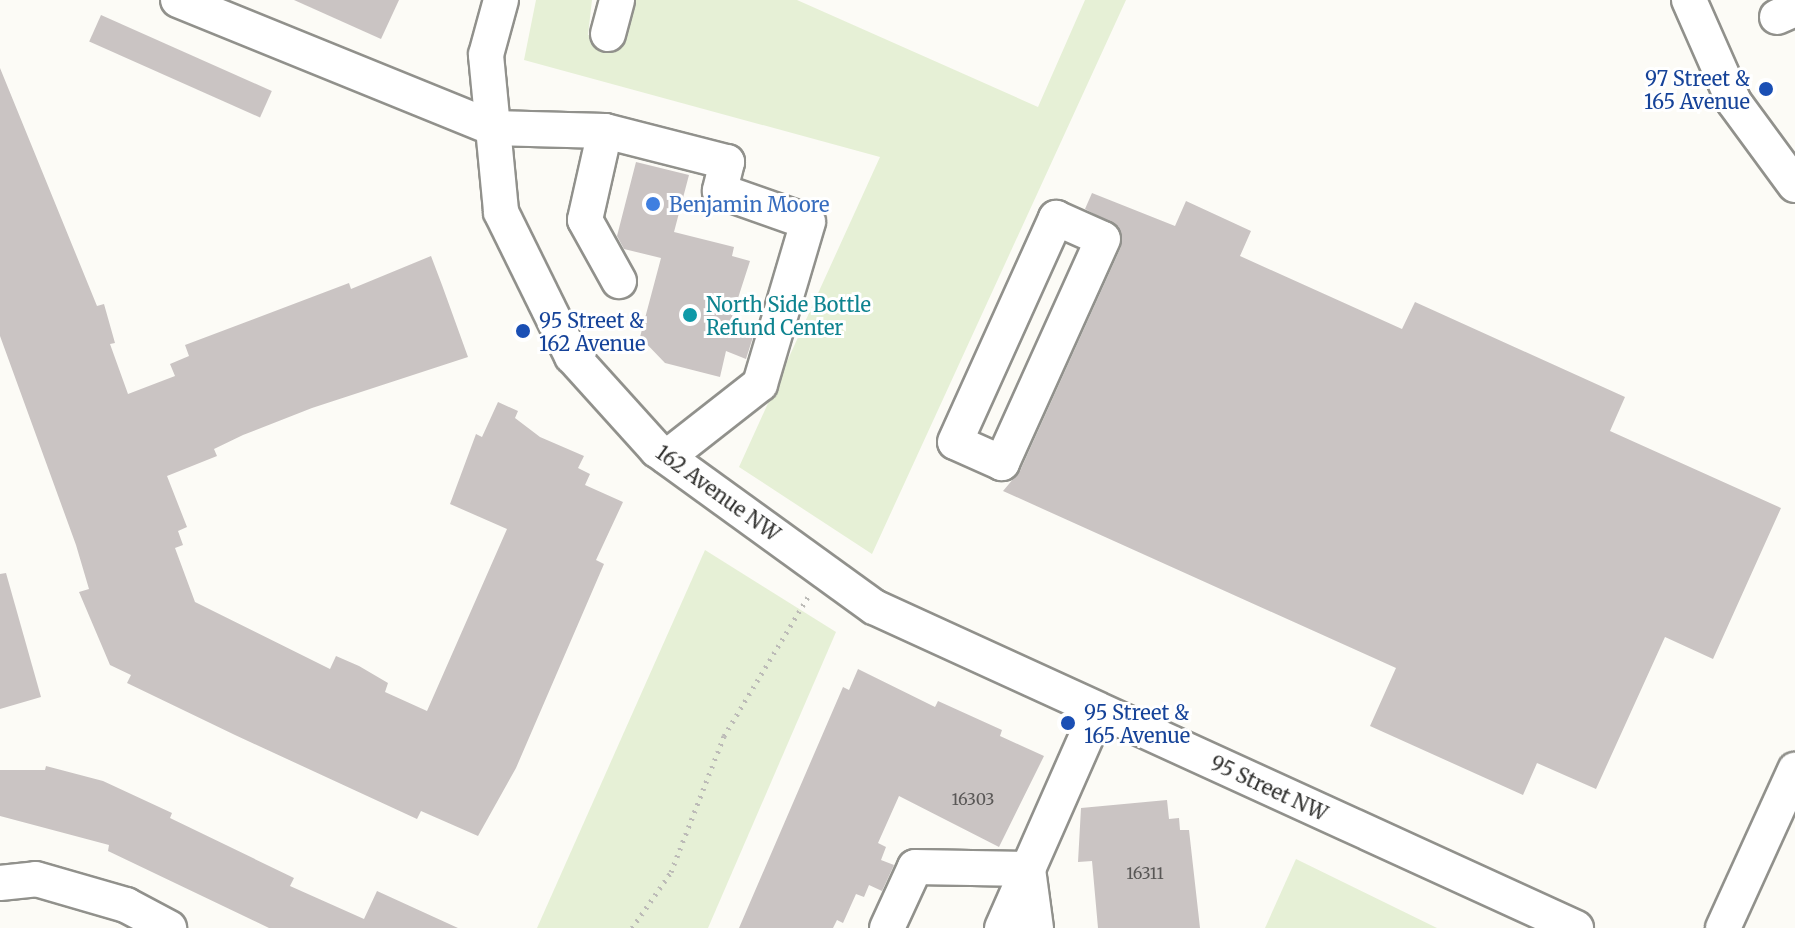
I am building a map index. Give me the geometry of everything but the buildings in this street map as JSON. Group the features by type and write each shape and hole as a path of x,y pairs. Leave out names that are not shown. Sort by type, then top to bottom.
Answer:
{"street":[{"path":"178,0 493,128 605,131 727,162 720,191 808,222 760,384 667,457"},
{"name":"162 Avenue NW","path":"501,0 486,55 501,212 572,356 667,457 874,607"},
{"path":"608,34 617,0"},
{"path":"1689,0 1734,102 1795,185"},
{"path":"605,131 585,220 619,281"},
{"path":"1056,218 1103,239 1002,463 955,442 1056,218"},
{"name":"95 Street NW","path":"874,607 1576,928"},
{"path":"1002,928 1098,710"},
{"path":"1723,928 1795,770"},
{"path":"887,928 915,867 1028,869"},
{"path":"1028,869 1036,928"},
{"path":"0,883 36,879 126,905 169,928"}],"path":[{"path":"632,928 671,872 724,736 825,571"}],"green space":[{"path":"536,0 592,0 588,35 624,36 634,0 797,0 1038,107 1085,0 1126,0 872,554 739,467 880,157 524,60"},
{"path":"705,550 836,632 708,928 537,928"},
{"path":"1296,859 1437,928 1265,928"}],"place":[{"name":"97 Street & 165 Avenue","path":"1766,89"},
{"name":"Benjamin Moore","path":"653,204"},
{"name":"North Side Bottle Refund Center","path":"690,315"},
{"name":"95 Street & 162 Avenue","path":"523,331"},
{"name":"95 Street & 165 Avenue","path":"1068,723"}]}
